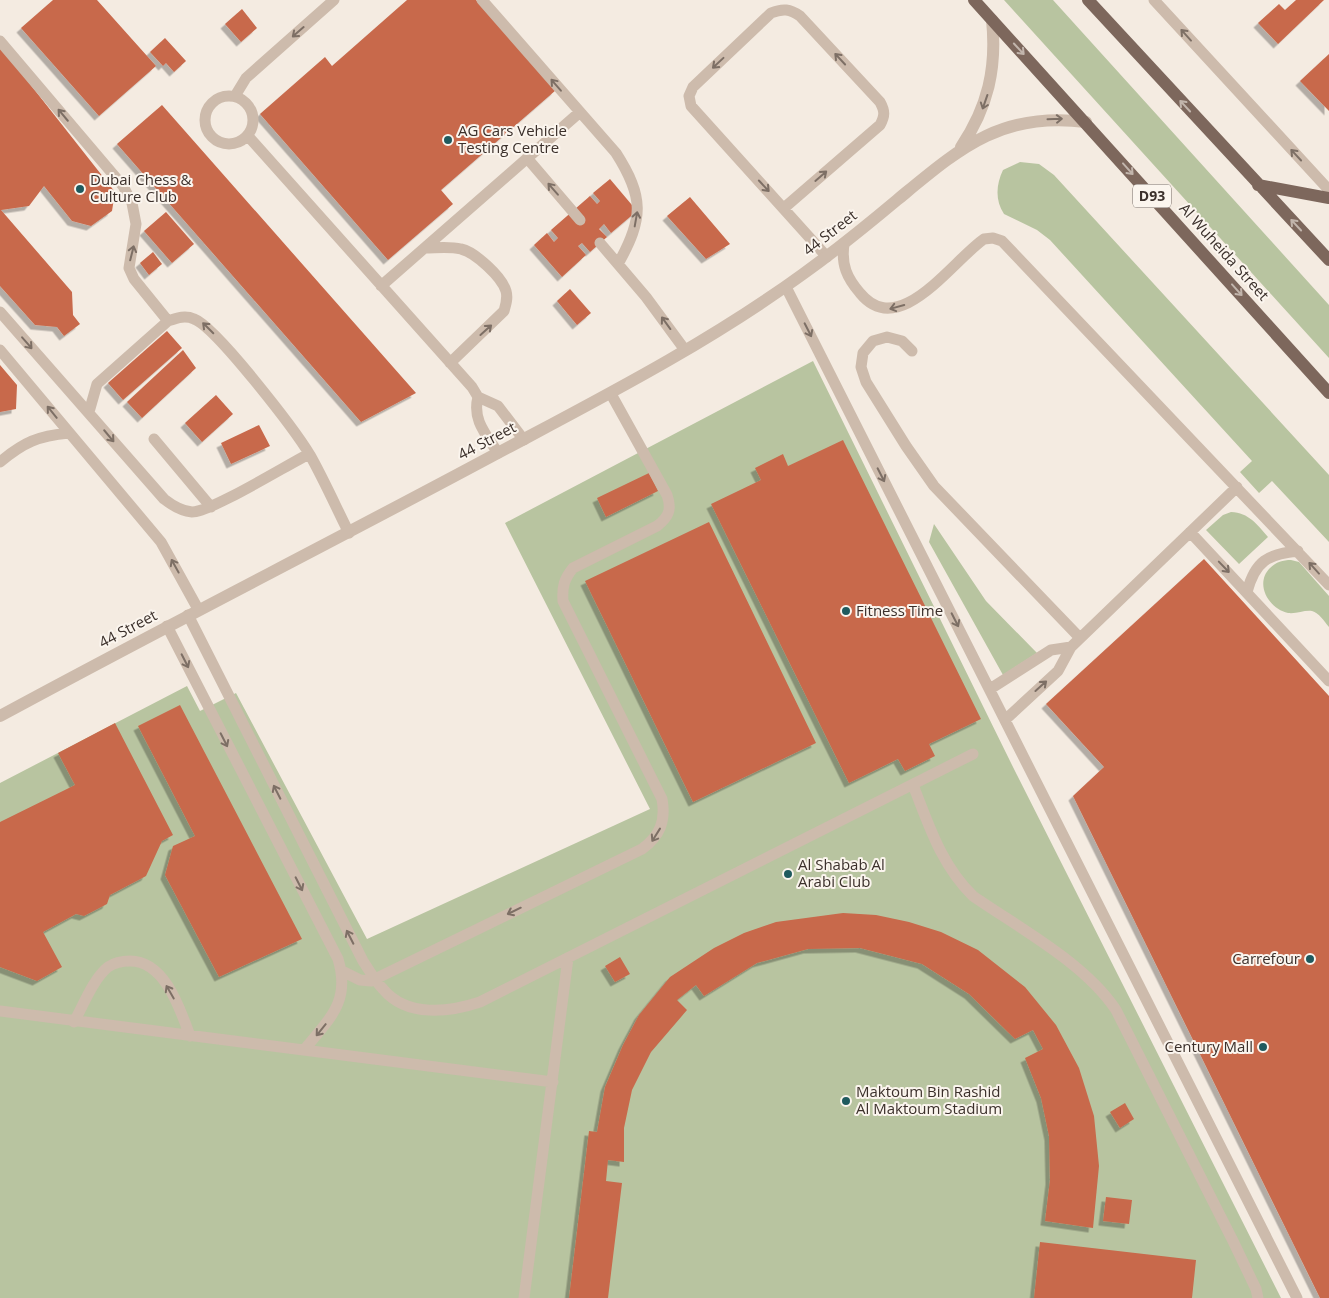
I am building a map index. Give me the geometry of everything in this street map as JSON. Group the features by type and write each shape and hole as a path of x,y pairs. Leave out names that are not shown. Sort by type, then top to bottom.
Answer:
{"main road":[{"name":"Al Wuheida Street","path":"974,0 1329,393"},
{"path":"1088,0 1329,260"},
{"path":"1258,185 1329,198"}],"street":[{"name":"44 Street","path":"959,149 983,110 990,88 995,43 992,20"},
{"name":"44 Street","path":"0,716 193,612 349,533 611,394 786,287 844,244 959,149 995,131 1017,124 1063,119 1086,122"}],"lane":[{"path":"235,96 246,78 334,0"},
{"path":"482,0 616,153 632,178 638,208 633,238 618,264"},
{"path":"1154,0 1329,190"},
{"path":"784,208 880,124 884,118 884,109 880,102 800,16 792,10 780,9 771,13 693,87 690,96 691,106 827,257"},
{"path":"0,41 123,186 132,204 136,224 129,268 134,279 168,321"},
{"path":"226,96 235,96 244,100 254,117 253,128 248,136 241,142 232,145 222,144 214,139 205,124 205,114 210,105 226,96"},
{"path":"381,286 580,112"},
{"path":"248,136 478,397 498,406 524,440"},
{"path":"527,158 580,220"},
{"path":"844,244 844,264 849,280 865,300 878,308 891,309 906,305 984,239 993,238 1002,241 1329,585"},
{"path":"600,243 685,350"},
{"path":"425,248 460,249 472,253 500,280 506,290 507,300 504,311 450,363"},
{"path":"786,287 1297,1298"},
{"path":"0,312 173,506 193,512 211,507 309,454"},
{"path":"89,412 93,392 103,377 168,321 180,317 192,318 204,323 241,364 309,454 349,533"},
{"path":"912,351 902,340 887,337 873,342 863,353 861,367 866,382 906,446 934,486 1075,643"},
{"path":"0,350 161,542 352,940 384,991 405,1005 430,1011 456,1010 480,1002 973,754"},
{"path":"342,971 360,980 375,978 642,849 655,838 662,822 664,811 657,789 563,601 562,589 566,577 573,568 657,526 664,521 669,513 668,495 611,394"},
{"path":"478,397 475,407 476,418 498,453"},
{"path":"0,462 18,447 32,440 69,433"},
{"path":"154,439 211,507"},
{"path":"1006,719 1058,670 1075,643 1237,487"},
{"path":"1190,532 1329,680"},
{"path":"1248,592 1250,579 1262,562 1272,555 1298,551"},
{"path":"167,626 338,959 342,971 343,984 338,1005 304,1050"},
{"path":"990,689 1043,654 1075,643"},
{"path":"913,784 937,846 947,866 960,884 973,896 1079,969 1107,995 1237,1249 1256,1289 1258,1298"},
{"path":"524,1298 568,958"},
{"path":"74,1022 98,979 108,967 122,961 138,961 152,967 162,979 180,1010 190,1036"},
{"path":"0,1012 553,1082"}],"green space":[{"path":"1004,0 1053,0 1329,305 1329,358"},
{"path":"1020,162 1039,164 1054,175 1329,475 1329,542 1272,481 1259,493 1240,472 1252,461 1050,240 1037,230 1004,214 997,192 999,181 1003,170"},
{"name":"Al Shabab Al Arabi Club","path":"813,361 1012,765 1281,1298 0,1298 0,783 187,686 200,711 236,693 367,939 650,809 505,523"},
{"path":"1231,512 1248,517 1268,537 1239,564 1206,530 1223,515"},
{"path":"934,524 986,601 1037,653 1003,675 929,542"},
{"path":"1291,560 1299,562 1329,596 1329,627 1319,615 1312,611 1288,613 1281,611 1275,607 1266,595 1263,581 1265,574 1275,564"}],"building":[{"path":"53,0 97,0 156,66 99,116 21,28"},
{"path":"407,0 476,0 556,90 441,190 453,204 388,260 260,114 325,57 332,66"},
{"path":"1296,0 1324,0 1278,44 1258,23 1279,4 1285,10"},
{"path":"242,9 257,28 241,42 225,24"},
{"path":"165,38 186,61 174,72 166,63 163,66 150,52"},
{"name":"Dubai Chess & Culture Club","path":"0,46 115,192 112,211 91,226 72,221 44,186 29,206 1,210 72,292 73,315 80,324 64,336 57,327 35,325 0,286"},
{"path":"1329,54 1329,111 1300,81"},
{"path":"162,105 416,393 361,422 117,144"},
{"path":"610,179 637,211 611,233 604,224 599,229 607,237 590,252 582,243 578,246 586,255 562,277 534,245 547,233 554,242 558,238 551,230 590,196 597,204 600,201 593,193"},
{"path":"690,197 730,244 706,259 667,216"},
{"path":"166,212 194,244 172,263 144,231"},
{"path":"153,252 162,264 149,275 140,263"},
{"path":"570,289 591,313 577,325 557,301"},
{"path":"167,331 182,348 123,400 108,383"},
{"path":"183,350 196,368 142,418 127,402"},
{"path":"0,365 17,385 16,409 0,412"},
{"path":"216,395 233,414 202,442 185,423"},
{"path":"259,425 270,446 231,464 221,443"},
{"name":"Fitness Time","path":"843,440 981,719 929,744 935,756 905,771 898,759 849,783 711,504 761,480 755,468 783,454 788,466"},
{"path":"649,473 658,491 606,517 597,498"},
{"path":"709,522 816,743 693,802 585,581"},
{"name":"Century Mall","path":"1204,559 1329,696 1329,1298 1320,1298 1073,796 1104,767 1046,704"},
{"path":"180,705 302,939 219,977 165,875 173,846 195,836 138,726"},
{"path":"115,723 173,835 162,841 146,876 110,895 107,904 84,916 76,914 43,932 62,967 37,981 0,967 0,822 75,785 58,753"},
{"path":"843,913 876,915 909,922 941,932 978,950 1025,987 1056,1025 1079,1068 1094,1116 1099,1166 1093,1228 1045,1221 1050,1180 1049,1136 1041,1098 1025,1058 1043,1049 1033,1030 1015,1039 969,994 922,964 860,948 808,949 757,963 704,996 696,985 677,1000 687,1010 651,1052 632,1090 624,1128 624,1162 608,1160 606,1181 622,1183 608,1298 569,1298 589,1131 597,1132 605,1087 623,1045 639,1015 670,977 714,948 744,933 776,922"},
{"path":"620,957 630,974 615,982 605,966"},
{"path":"1125,1103 1134,1119 1120,1128 1110,1112"},
{"path":"1106,1197 1132,1200 1129,1224 1103,1221"},
{"path":"1040,1242 1196,1260 1192,1298 1034,1298"}],"place":[{"name":"AG Cars Vehicle Testing Centre","path":"448,140"},
{"name":"Dubai Chess & Culture Club","path":"80,189"},
{"name":"Fitness Time","path":"846,611"},
{"name":"Al Shabab Al Arabi Club","path":"788,874"},
{"name":"Carrefour","path":"1310,959"},
{"name":"Century Mall","path":"1263,1047"},
{"name":"Maktoum Bin Rashid Al Maktoum Stadium","path":"846,1101"}]}
